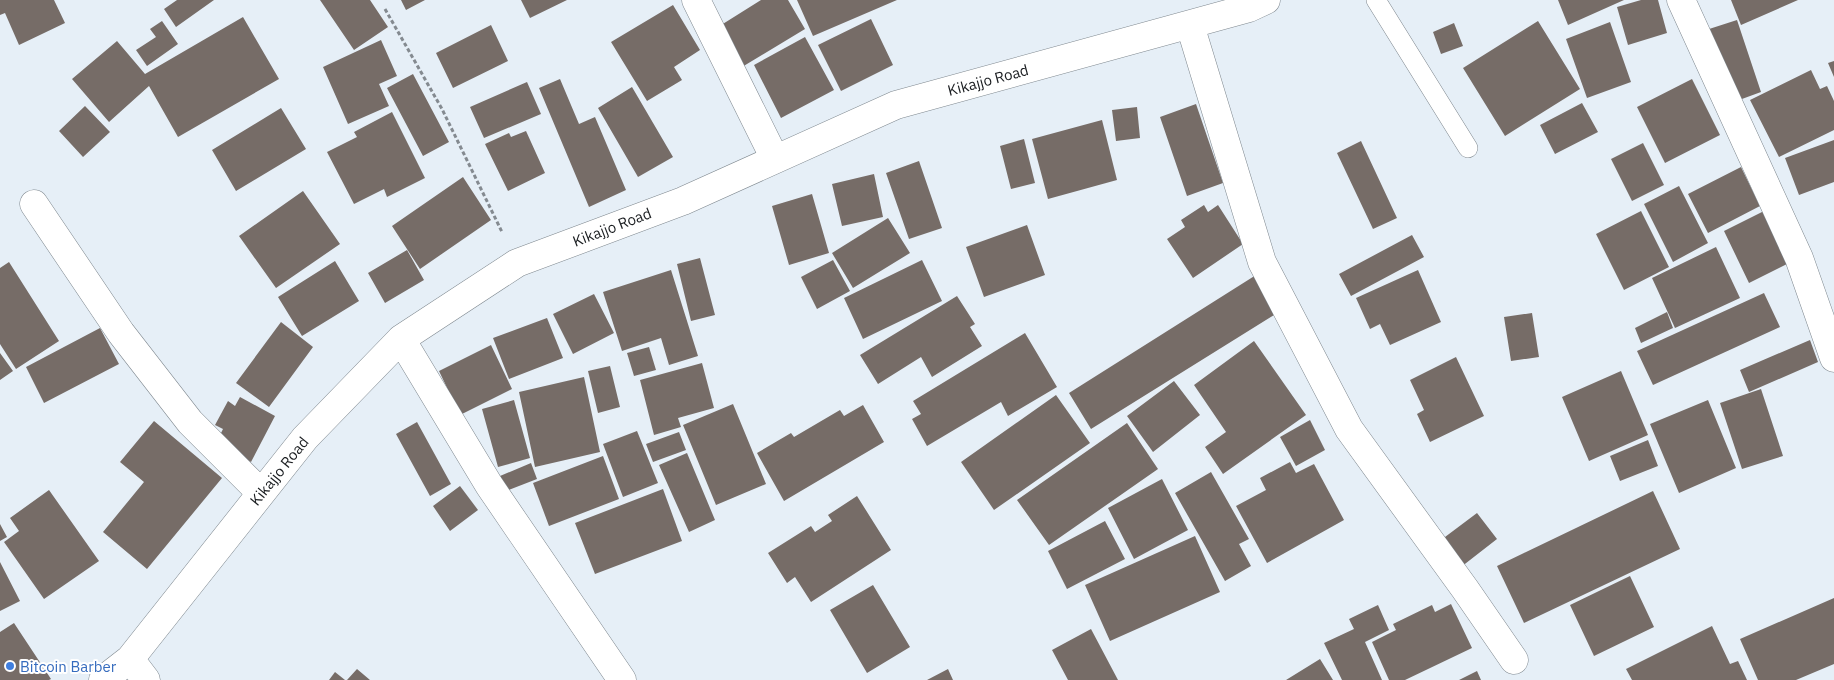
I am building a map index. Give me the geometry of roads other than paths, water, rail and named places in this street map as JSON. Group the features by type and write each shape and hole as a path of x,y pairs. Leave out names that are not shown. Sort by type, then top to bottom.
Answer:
{"street":[{"path":"696,0 774,159"},
{"name":"Kikajjo Road","path":"103,680 130,659 305,438 401,339 517,263 684,200 896,105 1190,25 1249,8 1266,0"},
{"path":"1681,0 1800,258 1834,358"},
{"path":"1190,25 1262,262 1349,429 1465,588 1514,660"},
{"path":"34,204 121,333 190,422 261,493"},
{"path":"401,339 489,485 622,680"},
{"path":"130,659 146,680"}],"lane":[{"path":"1376,0 1468,148"}],"place":[{"name":"Bitcoin Barber","path":"10,666"}]}
